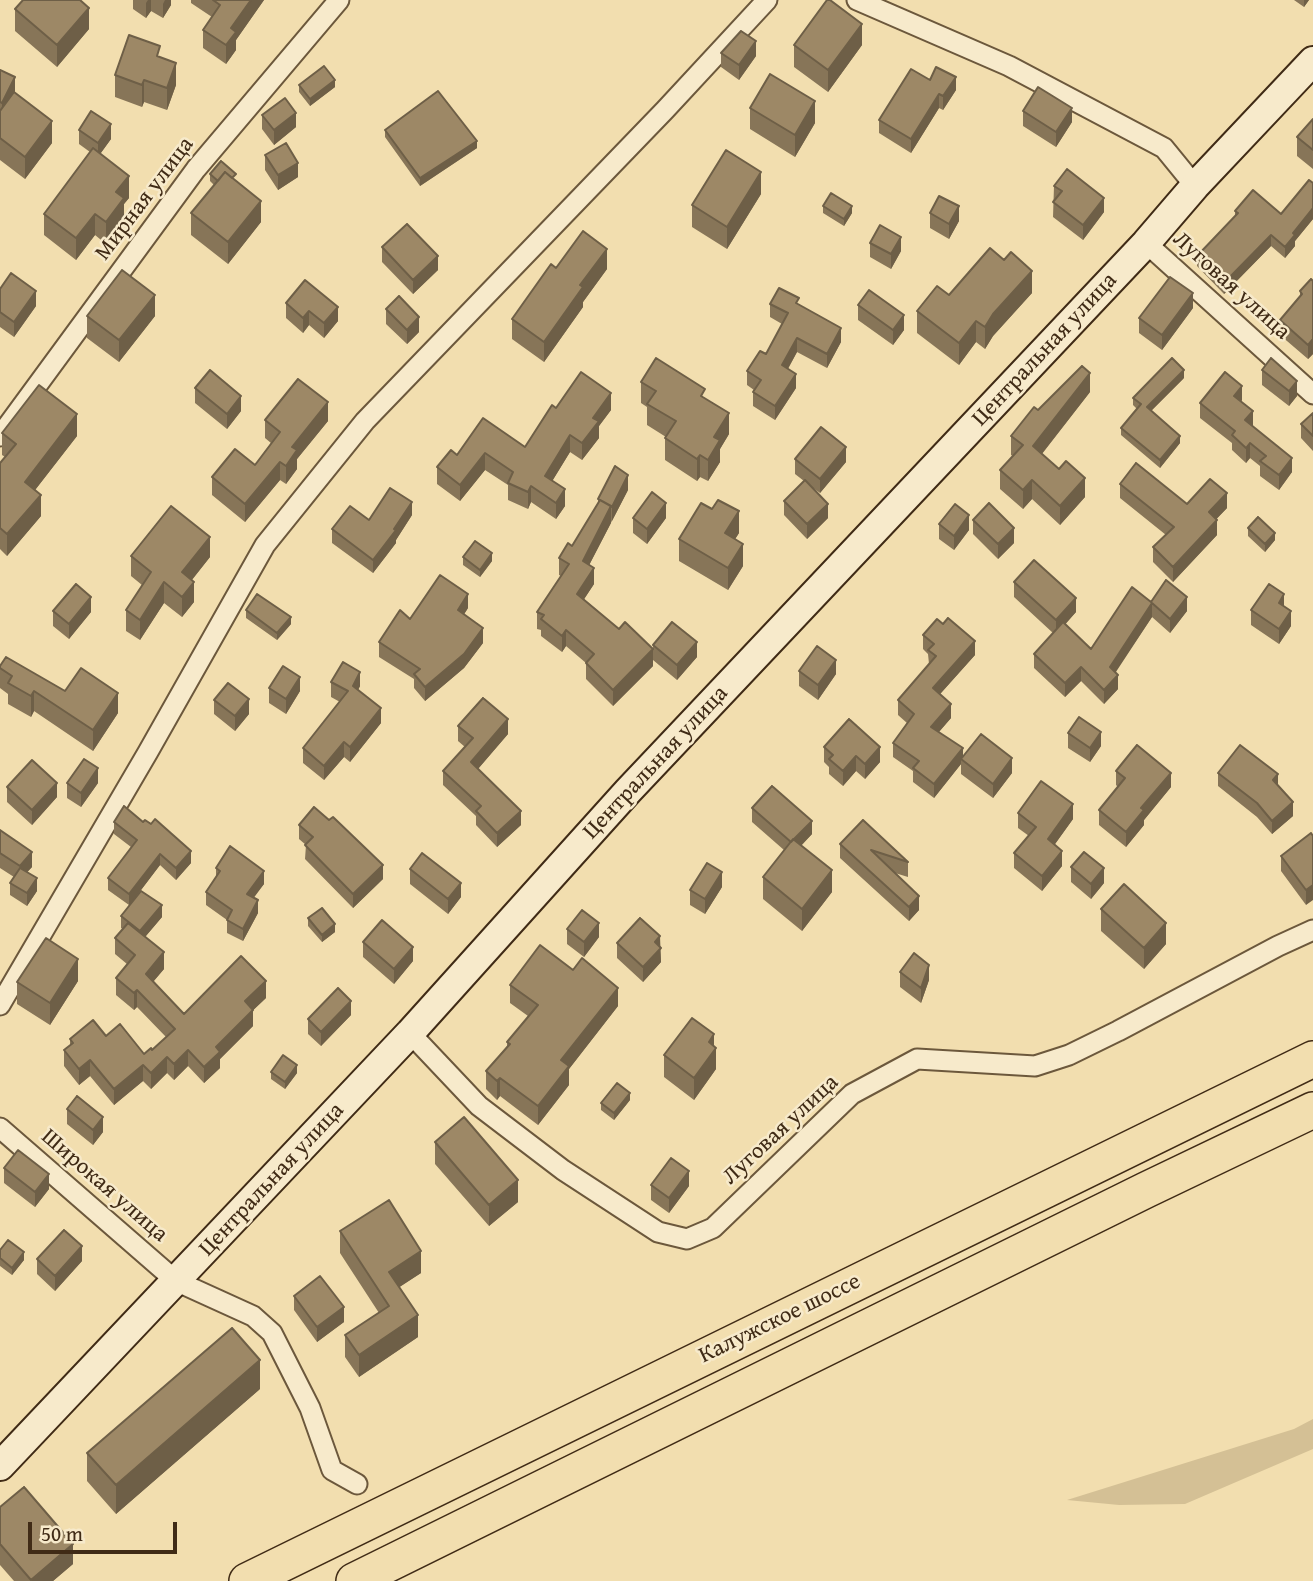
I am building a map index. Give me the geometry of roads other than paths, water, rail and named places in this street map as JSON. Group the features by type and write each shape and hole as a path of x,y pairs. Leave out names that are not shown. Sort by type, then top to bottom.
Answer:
{"highway":[{"name":"Калужское шоссе","path":"247,1581 1313,1059"},
{"name":"Калужское шоссе","path":"354,1581 1146,1189 1313,1110"}],"street":[{"name":"Мирная улица","path":"0,436 196,169 339,0"},
{"path":"0,1005 265,545 365,421 665,110 767,0"},
{"path":"857,0 1009,66 1164,148 1195,186"},
{"name":"Центральная улица","path":"0,1466 410,1033 628,791 1146,243 1195,186 1313,61"},
{"name":"Луговая улица","path":"1146,243 1313,394"},
{"name":"Луговая улица","path":"410,1033 479,1106 563,1170 658,1232 687,1239 713,1228 852,1094 918,1059 1035,1066 1069,1055 1313,930"},
{"name":"Широкая улица","path":"0,1128 176,1281 253,1316 272,1333 310,1408 332,1470 357,1484"}]}
